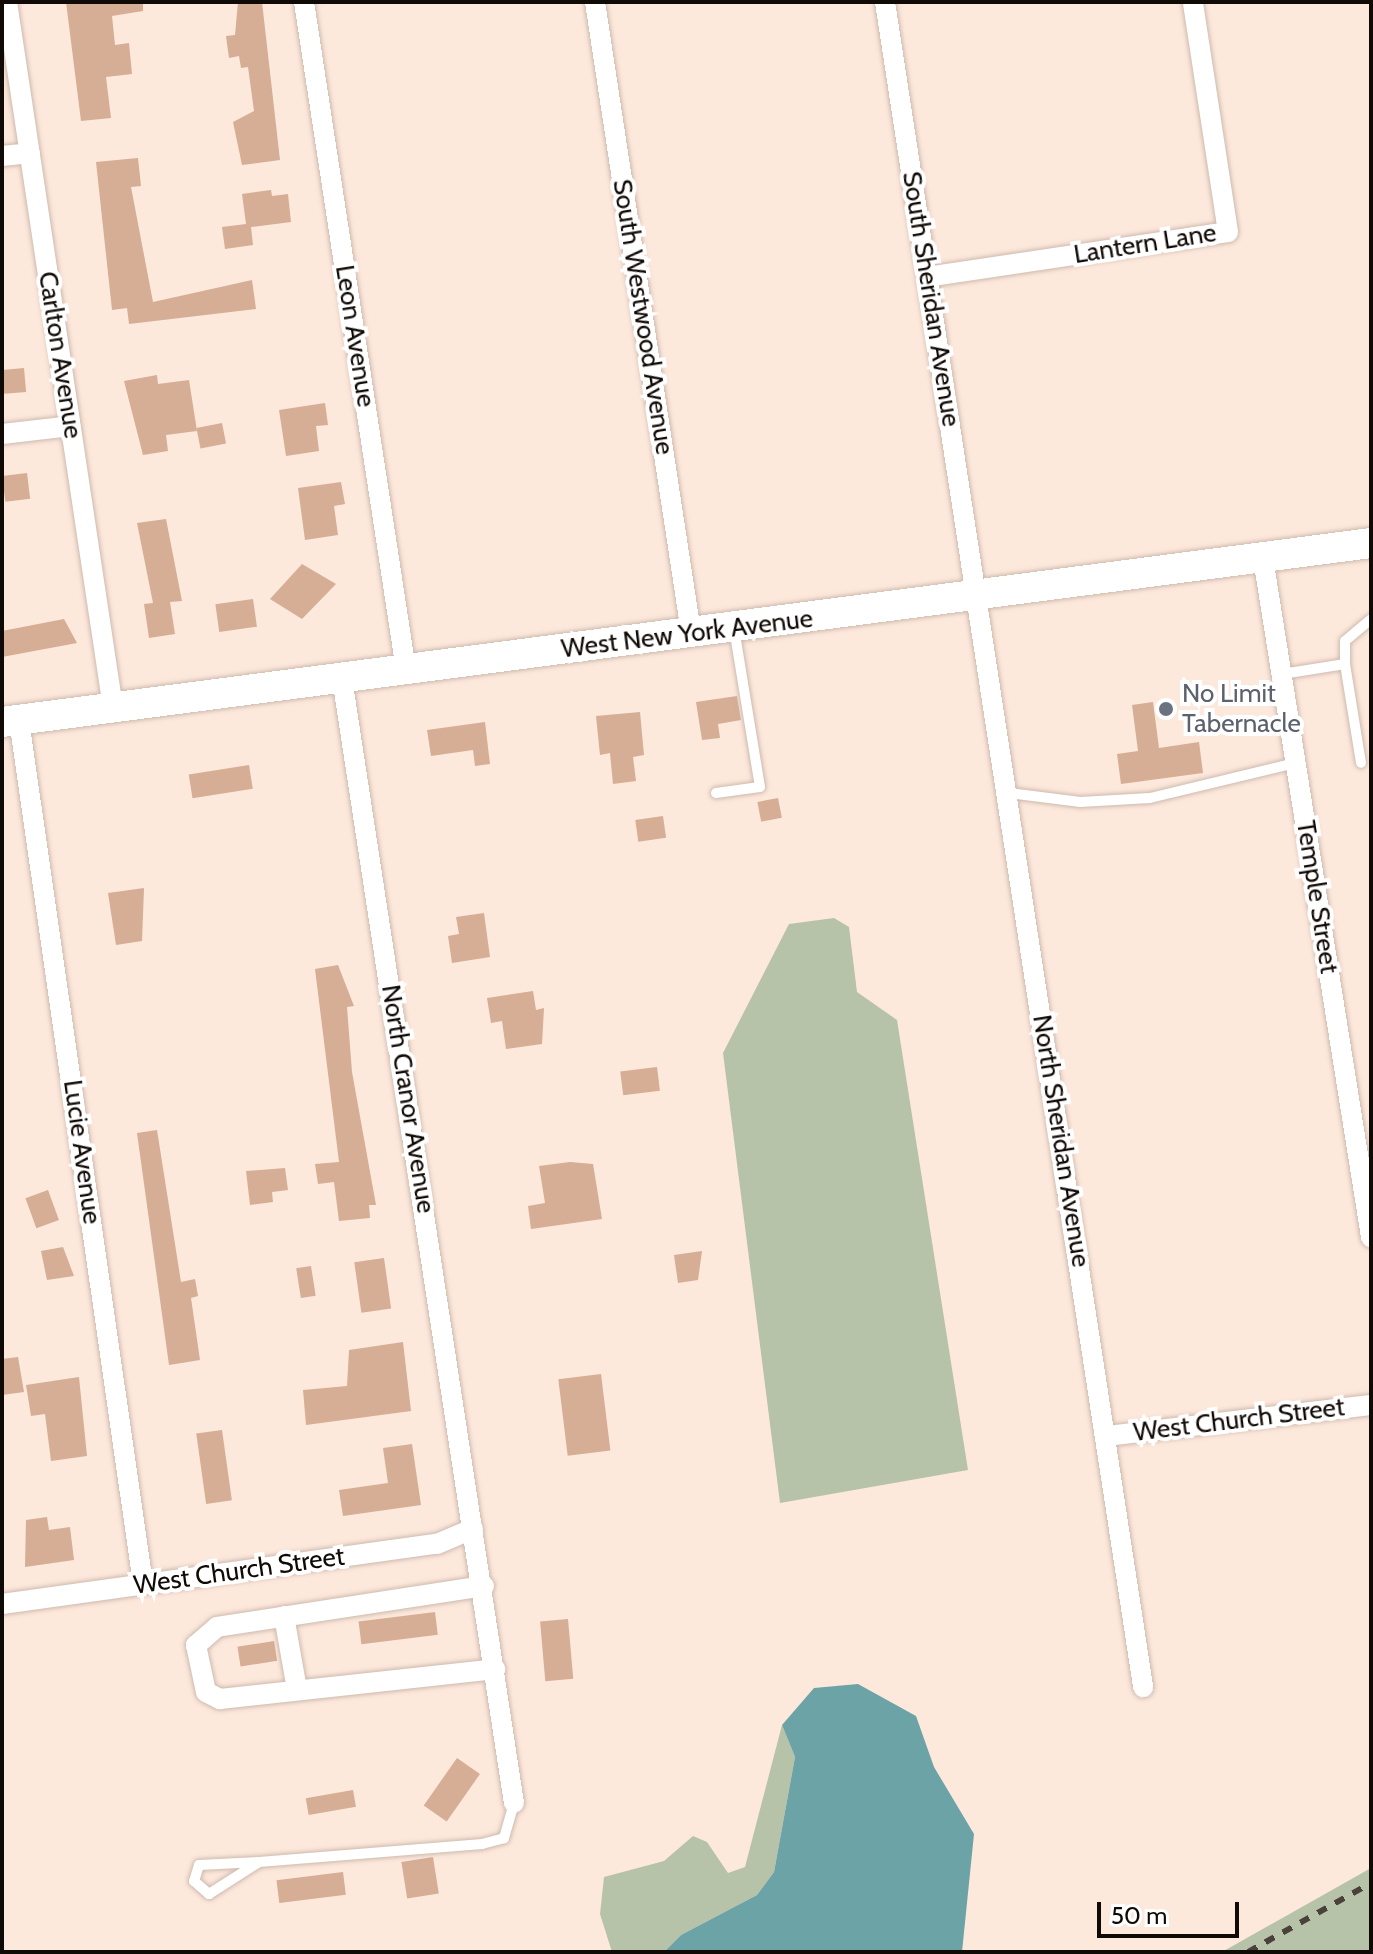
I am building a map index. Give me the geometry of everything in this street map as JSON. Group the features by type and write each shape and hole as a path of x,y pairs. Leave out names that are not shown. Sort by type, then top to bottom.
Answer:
{"main road":[{"name":"West New York Avenue","path":"10,721 1371,543"}],"street":[{"name":"Carlton Avenue","path":"7,2 113,708"},
{"name":"Leon Avenue","path":"304,2 406,670"},
{"name":"South Westwood Avenue","path":"595,2 691,632"},
{"name":"South Sheridan Avenue","path":"885,2 979,595"},
{"name":"Lantern Lane","path":"927,277 1228,232 1193,2"},
{"path":"2,156 30,153"},
{"path":"2,434 71,426"},
{"name":"Temple Street","path":"1263,558 1371,1237"},
{"name":"North Sheridan Avenue","path":"979,595 1143,1687"},
{"name":"North Cranor Avenue","path":"342,678 484,1586 514,1803"},
{"name":"Lucie Avenue","path":"10,721 143,1584"},
{"name":"West Church Street","path":"1107,1436 1371,1405"},
{"name":"West Church Street","path":"2,1604 437,1544 472,1524"},
{"path":"484,1586 217,1627 196,1645 206,1692 220,1699 495,1669"},
{"path":"284,1616 297,1690"}],"lane":[{"path":"1361,763 1345,664 1345,641 1371,619"},
{"path":"716,793 760,787 734,627"},
{"path":"1282,674 1345,664"},
{"path":"1009,793 1140,799 1296,763"},
{"path":"259,1862 220,1892 199,1891 194,1881 199,1865 482,1844 504,1838 514,1803"}],"green space":[{"path":"834,918 849,927 857,992 897,1020 968,1470 780,1503 723,1053 789,924"},
{"path":"782,1725 795,1757 774,1872 757,1895 681,1935 664,1952 612,1952 600,1914 604,1877 664,1861 693,1836 707,1842 728,1873 745,1867"},
{"path":"1371,1868 1371,1952 1222,1952"}],"water":[{"path":"858,1684 916,1716 934,1767 974,1834 962,1952 664,1952 681,1935 757,1895 774,1872 795,1757 782,1725 814,1688"}],"building":[{"path":"66,2 143,2 143,11 112,16 115,45 129,43 132,74 106,77 111,118 81,121"},
{"path":"238,2 262,2 280,160 242,165 233,122 254,111 248,67 241,68 239,56 229,58 226,36 235,35"},
{"path":"138,158 141,186 131,187 153,302 252,280 256,309 129,324 127,308 112,310 96,162"},
{"path":"271,190 272,196 288,194 291,222 251,227 253,245 225,249 222,227 246,224 242,194"},
{"path":"24,368 26,392 4,394 2,370"},
{"path":"157,375 158,384 189,380 197,431 166,435 168,451 143,455 124,381"},
{"path":"325,403 328,425 316,426 319,451 286,456 279,410"},
{"path":"222,423 226,444 200,449 196,428"},
{"path":"27,473 30,499 5,502 2,476"},
{"path":"341,482 345,504 334,506 338,535 305,540 298,488"},
{"path":"166,519 182,601 170,602 175,634 149,638 144,604 153,603 137,523"},
{"path":"302,564 336,584 302,619 270,599"},
{"path":"253,599 257,627 219,632 215,604"},
{"path":"64,619 77,643 2,657 2,631"},
{"path":"737,696 741,720 718,724 720,738 702,740 696,702"},
{"path":"1153,702 1159,748 1199,742 1203,773 1121,784 1117,754 1138,751 1132,705"},
{"path":"640,712 644,755 633,757 636,781 613,784 610,753 600,755 596,716"},
{"path":"485,722 490,764 475,766 473,750 431,756 427,730"},
{"path":"249,765 253,789 193,798 189,775"},
{"path":"778,798 782,818 761,822 757,802"},
{"path":"663,816 666,838 638,842 635,820"},
{"path":"144,888 142,941 116,945 108,893"},
{"path":"484,913 490,957 452,963 448,936 459,934 456,917"},
{"path":"338,965 354,1006 347,1007 352,1072 376,1205 369,1205 370,1218 339,1221 334,1182 318,1184 315,1164 339,1162 315,969"},
{"path":"533,991 536,1010 544,1008 542,1044 506,1049 502,1021 491,1023 487,998"},
{"path":"657,1067 660,1091 623,1095 620,1072"},
{"path":"157,1130 181,1282 195,1279 198,1296 191,1298 200,1360 169,1365 137,1133"},
{"path":"570,1162 593,1164 602,1219 531,1229 528,1206 545,1203 539,1166"},
{"path":"285,1168 288,1190 272,1192 273,1202 250,1205 246,1171"},
{"path":"48,1190 59,1220 36,1228 25,1198"},
{"path":"63,1247 74,1276 47,1280 41,1251"},
{"path":"702,1251 698,1280 678,1283 674,1255"},
{"path":"384,1258 391,1309 361,1313 354,1262"},
{"path":"311,1266 316,1296 301,1298 296,1268"},
{"path":"403,1342 411,1411 306,1425 303,1390 347,1386 349,1350"},
{"path":"18,1357 24,1392 2,1395 2,1359"},
{"path":"601,1374 610,1450 568,1456 558,1379"},
{"path":"79,1377 87,1456 51,1461 45,1414 31,1416 26,1385"},
{"path":"222,1430 232,1500 206,1504 196,1434"},
{"path":"412,1444 421,1505 343,1516 339,1490 388,1483 383,1448"},
{"path":"47,1517 49,1530 70,1527 74,1560 25,1567 26,1520"},
{"path":"435,1612 438,1635 361,1644 359,1621"},
{"path":"568,1619 573,1679 545,1681 540,1621"},
{"path":"274,1641 277,1661 241,1667 237,1647"},
{"path":"457,1758 480,1774 447,1822 424,1806"},
{"path":"353,1790 356,1807 309,1815 306,1798"},
{"path":"433,1857 439,1894 407,1899 401,1862"},
{"path":"343,1872 346,1895 279,1903 276,1880"}],"railway":[{"path":"1248,1952 1371,1883"}],"place":[{"name":"No Limit Tabernacle","path":"1166,709"}]}
